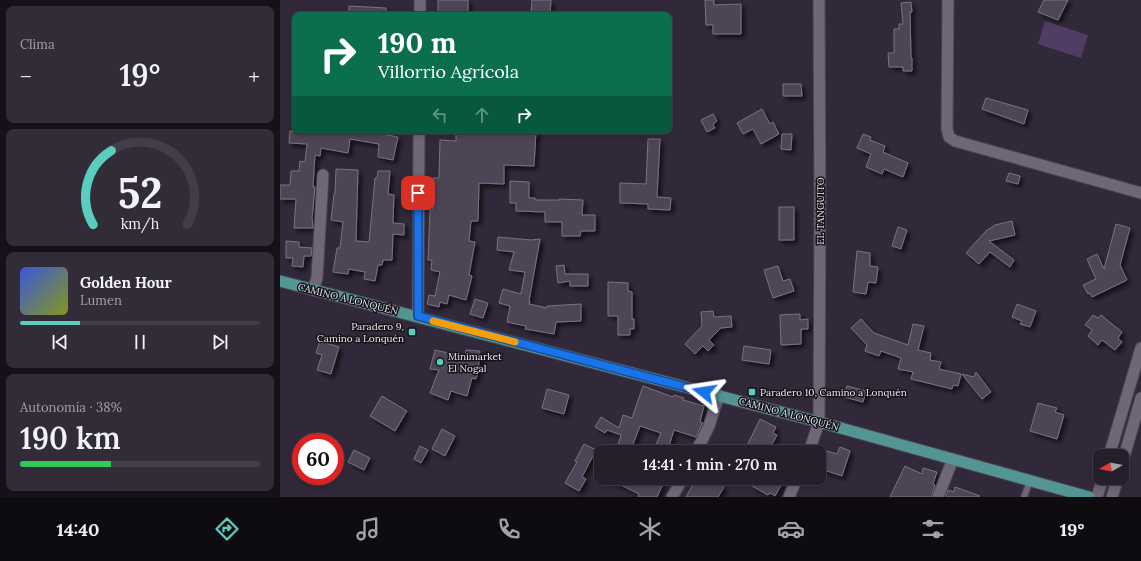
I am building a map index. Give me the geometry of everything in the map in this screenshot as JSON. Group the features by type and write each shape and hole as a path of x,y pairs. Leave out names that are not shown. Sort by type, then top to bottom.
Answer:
{"main road":[{"name":"CAMINO A LONQUÉN","path":"280,281 819,422 1089,497"}],"street":[{"path":"420,0 420,12"},
{"name":"EL TANGUITO","path":"811,445 819,422 819,0"},
{"path":"948,0 947,129 949,136 955,141 1141,193"},
{"path":"418,316 419,134"},
{"path":"313,290 317,278 323,175"},
{"path":"1111,449 1141,348"},
{"path":"700,445 709,426 719,396"},
{"path":"1126,449 1141,398"},
{"path":"938,497 953,459"},
{"path":"672,497 679,485"},
{"path":"789,497 794,485"},
{"path":"1097,497 1100,485"},
{"path":"1112,497 1116,485"}],"lane":[{"path":"1024,497 1030,481"}],"shaded area":[{"path":"1045,21 1088,35 1081,58 1038,44"}],"building":[{"path":"438,0 468,0 468,12 438,12"},
{"path":"532,0 551,0 550,12 531,12"},
{"path":"705,0 714,0 714,5 741,4 741,34 713,34 713,25 706,25"},
{"path":"1044,0 1068,0 1058,20 1038,12"},
{"path":"911,2 912,71 903,71 903,67 889,67 888,53 894,53 894,29 899,29 899,24 903,24 901,3"},
{"path":"349,6 386,8 386,12 349,12"},
{"path":"783,84 801,84 802,96 783,96"},
{"path":"986,98 1028,110 1024,124 982,109"},
{"path":"762,109 770,124 773,122 779,134 761,144 753,129 743,134 737,123"},
{"path":"713,114 717,121 713,124 715,128 707,132 701,120"},
{"path":"290,131 292,131 292,134 382,134 398,137 393,160 378,157 379,144 350,139 348,153 321,148 320,156 315,155 313,187 315,187 312,218 313,228 294,228 296,199 280,199 280,185 290,185 291,171 299,171 300,161 305,162 307,144 289,143"},
{"path":"456,134 536,134 534,166 504,165 504,184 479,183 478,221 471,221 469,241 475,242 469,275 472,276 466,300 449,295 447,304 440,302 439,307 427,304 429,295 435,296 440,272 431,270 432,260 428,260 430,210 433,210 433,178 439,178 440,140 456,141"},
{"path":"782,134 792,134 791,150 781,149"},
{"path":"863,134 871,137 870,140 885,146 883,152 908,163 903,177 884,169 882,174 866,167 871,154 857,148"},
{"path":"648,139 660,139 657,197 671,198 670,210 648,209 648,204 620,203 620,183 646,184"},
{"path":"336,169 358,170 356,241 369,242 375,178 377,178 378,171 390,171 388,194 394,195 393,223 404,224 404,235 393,234 392,260 383,260 382,265 378,265 375,281 364,279 365,272 349,269 348,274 333,272 337,248 340,248 343,222 331,220 335,194"},
{"path":"1009,173 1020,176 1018,184 1006,181"},
{"path":"510,181 529,182 529,198 535,198 535,200 583,200 582,215 595,215 595,231 581,231 580,236 562,236 562,222 545,222 545,212 516,211 516,203 510,203"},
{"path":"779,207 794,207 794,240 779,240"},
{"path":"1012,221 1015,235 989,241 1014,260 1010,267 990,252 979,264 966,253 986,231 995,225"},
{"path":"1116,224 1130,228 1120,265 1127,280 1092,297 1090,293 1088,294 1083,285 1096,279 1087,259 1097,254 1104,269"},
{"path":"898,227 907,230 901,249 892,246"},
{"path":"498,237 531,240 540,239 529,304 547,308 547,306 581,304 581,321 556,322 554,334 525,329 526,326 507,322 510,306 499,303 503,289 521,294 525,272 509,270 514,252 497,250"},
{"path":"286,241 299,242 299,247 312,248 311,256 304,256 303,267 292,266 293,258 286,258"},
{"path":"857,251 870,253 870,266 878,267 876,283 868,282 866,294 853,292"},
{"path":"564,265 565,274 588,274 588,286 570,286 570,281 558,283 556,266"},
{"path":"778,266 783,281 790,279 794,291 773,298 764,270"},
{"path":"608,282 628,283 628,291 632,292 632,319 634,319 634,329 630,329 630,335 618,335 618,316 608,316"},
{"path":"475,299 488,303 483,318 470,314"},
{"path":"1017,304 1036,311 1030,327 1020,324 1022,321 1012,317"},
{"path":"713,311 714,317 731,316 732,327 721,328 709,340 714,345 708,351 703,346 695,354 685,344 702,326 701,312"},
{"path":"800,314 800,320 808,319 808,329 801,329 801,344 781,345 780,315"},
{"path":"1093,315 1098,318 1101,315 1122,332 1118,338 1122,342 1115,350 1102,340 1098,345 1088,336 1092,330 1085,325"},
{"path":"861,319 874,333 908,345 913,324 924,326 918,350 931,353 930,360 941,362 939,369 961,374 958,386 953,385 952,389 911,379 913,372 898,369 901,358 881,351 879,356 865,351 867,345 851,328"},
{"path":"320,341 339,347 331,374 317,370 322,355 316,353"},
{"path":"744,346 771,350 769,364 742,360"},
{"path":"435,350 465,357 466,350 480,351 476,379 472,378 467,396 451,391 448,400 430,393 439,370 430,369"},
{"path":"976,372 991,392 982,399 962,374 974,377"},
{"path":"643,386 673,397 674,395 684,398 683,400 704,406 700,422 703,423 696,437 674,430 669,445 656,445 661,433 640,426 633,445 618,445 621,435 607,430 605,433 595,427 601,417 619,428 623,415 632,418"},
{"path":"847,386 866,391 863,402 844,397"},
{"path":"547,389 569,395 564,414 542,408"},
{"path":"382,396 407,411 395,431 370,416"},
{"path":"1038,403 1057,408 1055,412 1064,415 1057,439 1030,431"},
{"path":"760,419 776,427 773,433 777,435 772,445 747,445"},
{"path":"442,429 455,436 445,456 432,449"},
{"path":"584,444 594,449 594,454 582,477 586,479 579,491 565,483 577,462 575,461"},
{"path":"420,446 428,450 421,463 414,459"},
{"path":"840,447 850,451 842,476 826,471 827,451 837,454"},
{"path":"354,450 370,458 364,470 348,462"},
{"path":"905,466 922,474 923,468 937,472 931,497 890,497"},
{"path":"621,485 663,485 657,497 638,497 639,494"},
{"path":"693,485 720,485 724,487 718,497 686,497"},
{"path":"781,485 775,496 770,493 768,495 752,486"},
{"path":"955,487 980,496 946,497 948,490 954,492"}],"slow traffic":[{"path":"433,321 515,342"}],"place":[{"name":"Paradero 9, Camino a Lonquén","path":"412,332"},
{"name":"Minimarket El Nogal","path":"440,362"},
{"name":"Paradero 10, Camino a Lonquén","path":"752,392"}],"route":[{"path":"418,193 418,316 704,392"}]}
